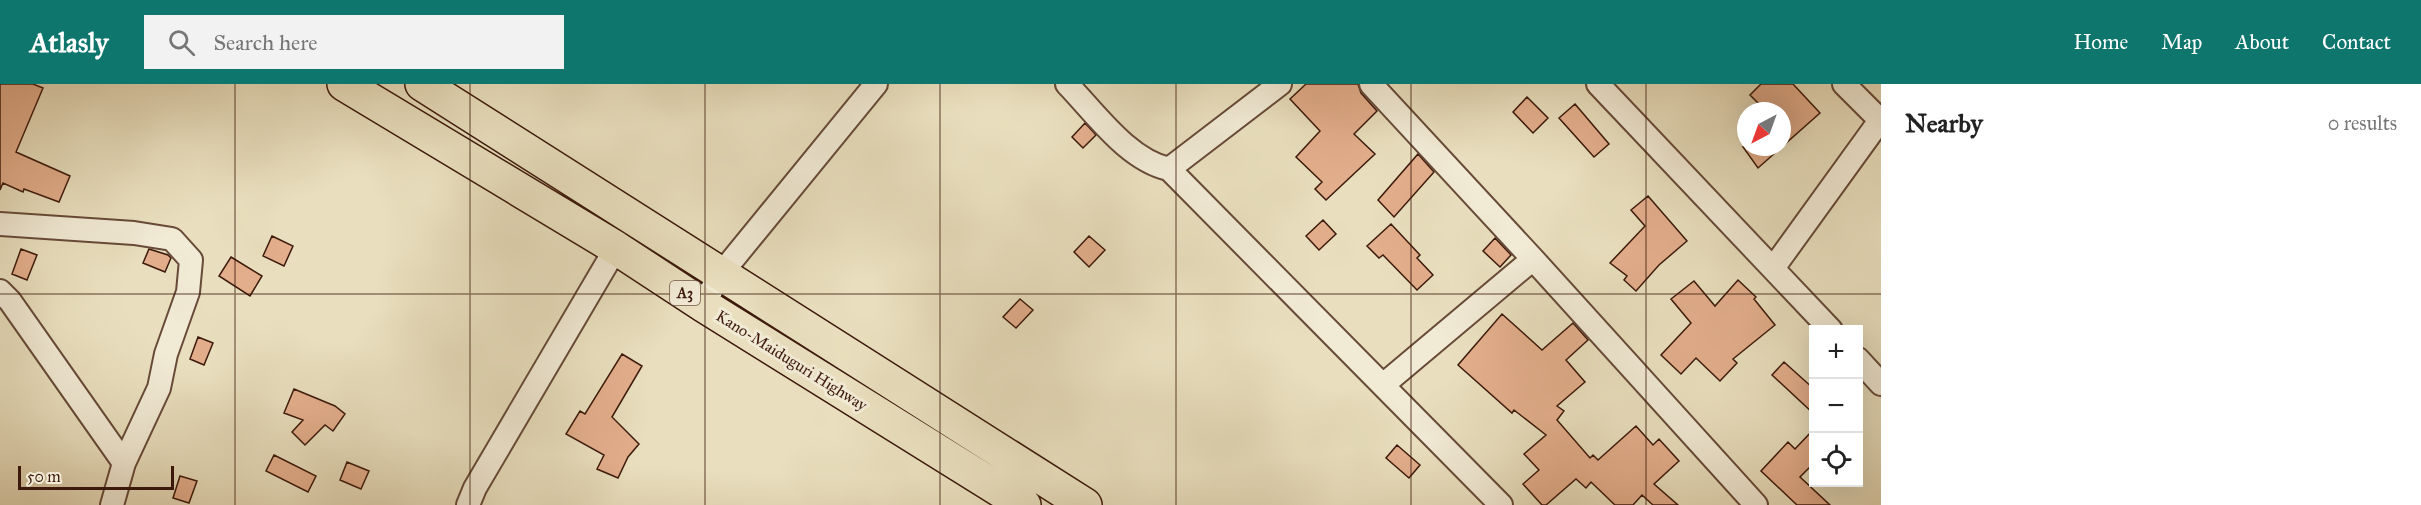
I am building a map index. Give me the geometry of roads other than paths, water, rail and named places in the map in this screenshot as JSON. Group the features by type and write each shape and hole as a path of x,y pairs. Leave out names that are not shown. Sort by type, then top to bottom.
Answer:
{"highway":[{"name":"Kano-Maiduguri Highway","path":"344,84 616,248 1024,505"},
{"name":"Kano-Maiduguri Highway","path":"422,84 1085,505"}],"street":[{"path":"704,305 720,275 876,84"},
{"path":"1067,84 1136,155 1154,166 1169,169 1501,505"},
{"path":"1169,169 1280,84"},
{"path":"1371,84 1533,258 1756,505"},
{"path":"1598,84 1774,267 1826,325"},
{"path":"1774,267 1881,119 1844,84"},
{"path":"0,224 134,233 172,239 191,260 188,292 166,354 159,388 124,464 112,505"},
{"path":"468,505 475,488 616,248"},
{"path":"1383,385 1533,258"},
{"path":"0,291 10,301 124,464"},
{"path":"1863,364 1881,384"}]}
